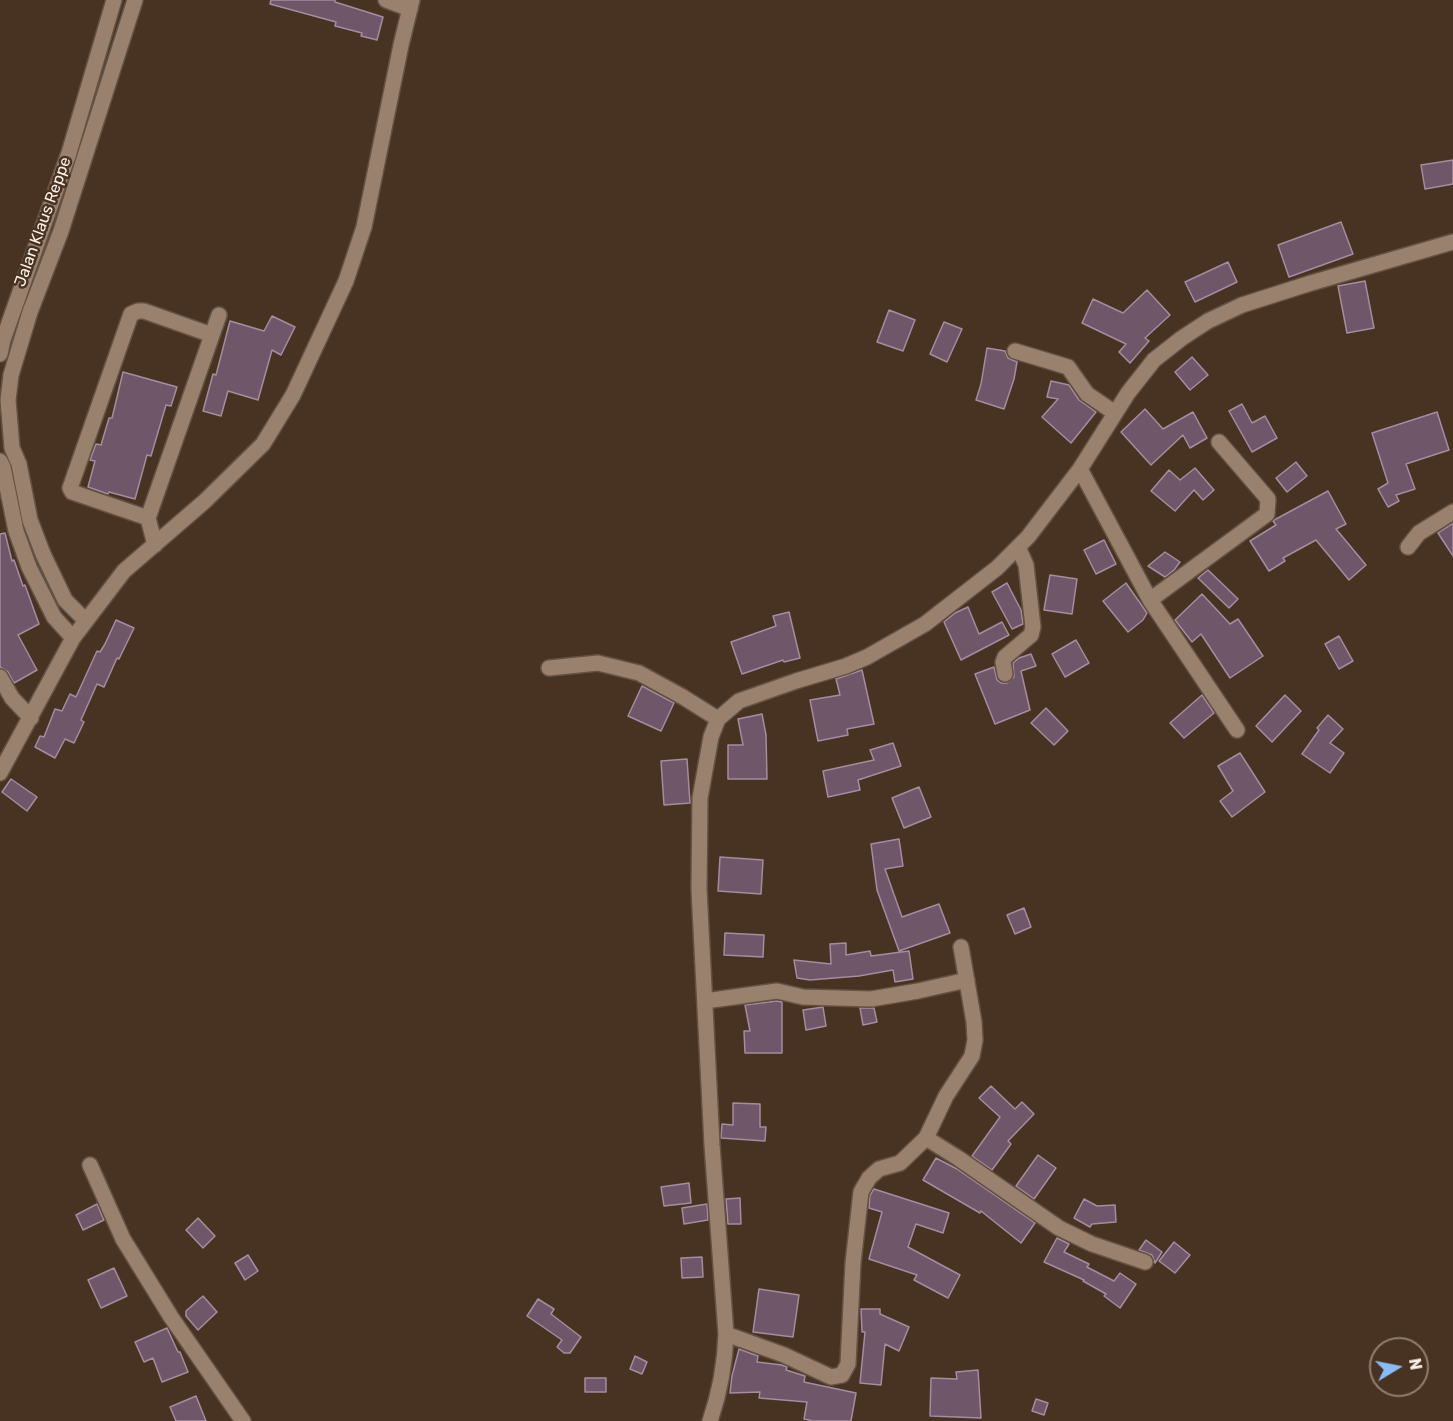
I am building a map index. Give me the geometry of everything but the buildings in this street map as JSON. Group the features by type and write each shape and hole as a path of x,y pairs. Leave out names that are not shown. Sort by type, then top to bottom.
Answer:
{"street":[{"name":"Jalan Klaus Reppe","path":"0,354 69,153 114,0"},
{"name":"Jalan Klaus Reppe","path":"86,621 65,600 30,520 19,464 12,448 8,399 11,375 30,312 62,231 135,0"},
{"path":"0,773 73,638 124,571 205,501 263,444 293,395 346,281 364,227 400,45 411,4 386,0"},
{"path":"710,1421 720,1391 726,1334 712,1145 699,889 700,798 711,737 718,719 739,701 846,666 906,635 925,624 988,575 1028,537 1080,469 1115,413 1154,360 1208,321 1242,305 1453,242"},
{"path":"148,518 72,492 70,488 131,314 144,311 212,335"},
{"path":"155,545 148,518 219,315"},
{"path":"1015,351 1068,367 1087,394 1115,413"},
{"path":"1150,600 1267,514 1268,499 1219,442"},
{"path":"19,464 1,465 16,531 29,567 54,617 73,638"},
{"path":"1080,469 1150,600 1237,730"},
{"path":"1408,547 1419,533 1453,512"},
{"path":"1005,674 1003,662 1005,657 1031,635 1033,627 1026,565 1018,548"},
{"path":"549,668 598,663 639,673 683,696 718,719"},
{"path":"0,677 12,698 31,718"},
{"path":"726,1334 784,1355 831,1377 842,1376 848,1364 853,1263 861,1192 869,1178 879,1169 900,1162 926,1138 946,1096 972,1056 975,1040 974,1022 961,947"},
{"path":"705,1001 777,991 803,997 871,999 967,980"},
{"path":"926,1138 1059,1228 1092,1244 1145,1262"},
{"path":"90,1165 123,1239 171,1317 243,1421"}]}
